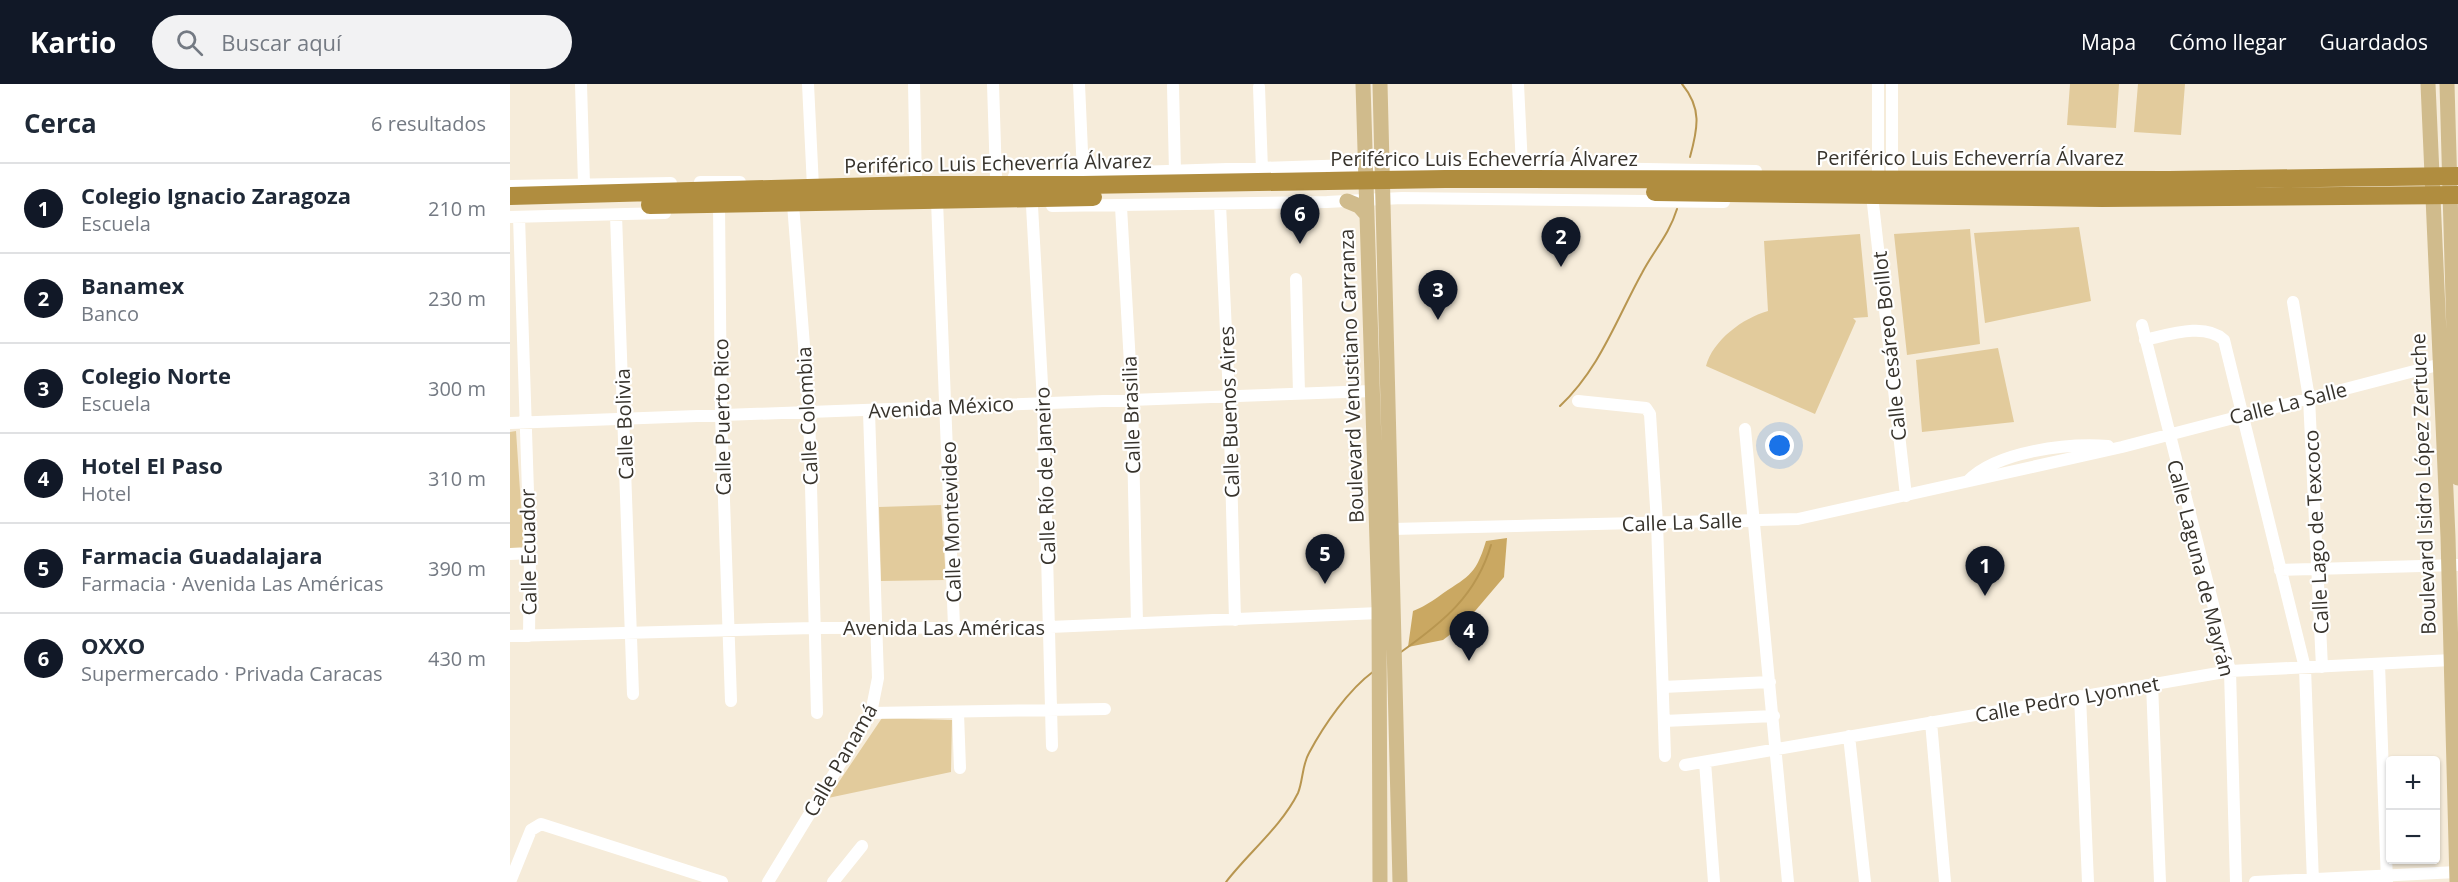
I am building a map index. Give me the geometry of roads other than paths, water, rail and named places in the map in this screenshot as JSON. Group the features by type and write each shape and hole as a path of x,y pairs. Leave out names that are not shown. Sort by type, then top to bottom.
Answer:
{"highway":[{"name":"Periférico Luis Echeverría Álvarez","path":"1592,186 1842,194 1881,184 2454,176"},
{"name":"Periférico Luis Echeverría Álvarez","path":"510,196 954,184 1448,191 1828,178 1937,189 1964,197 2455,195"},
{"path":"2102,198 2164,185 2169,180"},
{"name":"Periférico Luis Echeverría Álvarez","path":"513,213 715,204 997,200 1083,186"}],"main road":[{"name":"Boulevard Venustiano Carranza","path":"1363,84 1373,165 1382,199 1396,647 1400,882"},
{"name":"Boulevard Venustiano Carranza","path":"1380,84 1373,165 1367,199 1380,679 1380,882"},
{"name":"Boulevard Isidro López Zertuche","path":"2428,84 2439,364 2453,565 2451,660 2456,721 2457,877"},
{"name":"Boulevard Isidro López Zertuche","path":"2447,84 2455,195 2458,478"},
{"path":"1347,201 1359,206 1367,215"}],"street":[{"path":"581,84 584,184"},
{"path":"808,84 813,187"},
{"path":"914,84 916,185"},
{"path":"993,84 996,177"},
{"path":"1079,84 1083,186"},
{"path":"1518,84 1522,167"},
{"path":"1878,84 1881,184"},
{"path":"1881,184 1892,84"},
{"path":"1173,86 1175,172"},
{"path":"1259,87 1262,170"},
{"path":"954,184 996,177 1083,186 1175,172 1373,165 1764,171 1805,173 1828,178"},
{"path":"1404,198 1395,190 1392,178 1398,169 1405,165"},
{"path":"1327,202 1348,196 1356,187 1354,176 1344,167"},
{"path":"510,186 741,182 757,190"},
{"name":"Calle Cesáreo Boillot","path":"1881,184 1906,496"},
{"name":"Periférico Luis Echeverría Álvarez","path":"997,200 1006,204 1032,206 1121,207 1404,198 1785,201 1842,194"},
{"name":"Calle Montevideo","path":"938,201 954,626"},
{"path":"513,213 616,215 683,212 715,204"},
{"name":"Calle Puerto Rico","path":"715,204 731,701"},
{"name":"Calle Colombia","path":"793,204 809,410 817,713"},
{"name":"Calle Buenos Aires","path":"1220,204 1229,396 1235,620"},
{"name":"Calle Río de Janeiro","path":"1032,206 1043,402 1052,746"},
{"name":"Calle Brasilia","path":"1121,207 1132,399 1137,623"},
{"name":"Calle Ecuador","path":"513,213 530,553 529,636"},
{"name":"Calle Bolivia","path":"616,215 633,694"},
{"path":"1296,279 1299,393"},
{"name":"Calle Lago de Texcoco","path":"2293,302 2309,398 2322,667"},
{"name":"Calle Laguna de Mayrán","path":"2142,325 2230,671 2236,882"},
{"path":"2145,340 2184,332 2209,332 2224,340 2305,668 2313,880"},
{"name":"Calle La Salle","path":"1392,529 1798,519 1968,482 1987,465 2046,450 2076,444 2122,447 2241,414 2455,361"},
{"name":"Avenida México","path":"510,423 809,410 869,412 1043,402 1372,391"},
{"path":"1578,401 1642,407 1650,414 1657,523 1665,756"},
{"name":"Calle Panamá","path":"768,882 871,713 878,678 878,628 869,412"},
{"path":"1745,429 1788,882"},
{"path":"510,554 530,553"},
{"path":"2280,570 2453,565"},
{"name":"Avenida Las Américas","path":"510,636 729,629 1050,627 1378,613"},
{"name":"Calle Pedro Lyonnet","path":"1685,765 2230,671 2451,660"},
{"path":"2379,664 2387,879"},
{"path":"1663,687 1770,682"},
{"path":"2152,684 2160,882"},
{"path":"2080,696 2088,882"},
{"path":"871,713 1105,709"},
{"path":"958,713 960,768"},
{"path":"1664,721 1774,716"},
{"path":"1931,722 1945,882"},
{"path":"1849,736 1864,882"},
{"path":"1704,762 1714,882"},
{"path":"510,882 534,826 545,825 684,877 722,882"},
{"path":"833,882 862,846"},
{"path":"2255,882 2457,877"}],"waterway":[{"path":"1682,84 1693,101 1697,119 1690,157"},
{"path":"1560,406 1597,360 1642,273 1670,227 1677,209"},
{"path":"1401,652 1431,630 1467,593 1477,579 1491,545"},
{"path":"1226,882 1283,817 1298,793 1307,758 1322,731 1346,698 1374,671"}],"place":[{"name":"OXXO","path":"1300,244"},
{"name":"Banamex","path":"1561,267"},
{"name":"Colegio Norte","path":"1438,320"},
{"name":"Farmacia Guadalajara","path":"1325,584"},
{"name":"Colegio Ignacio Zaragoza","path":"1985,596"},
{"name":"Hotel El Paso","path":"1469,661"}]}
